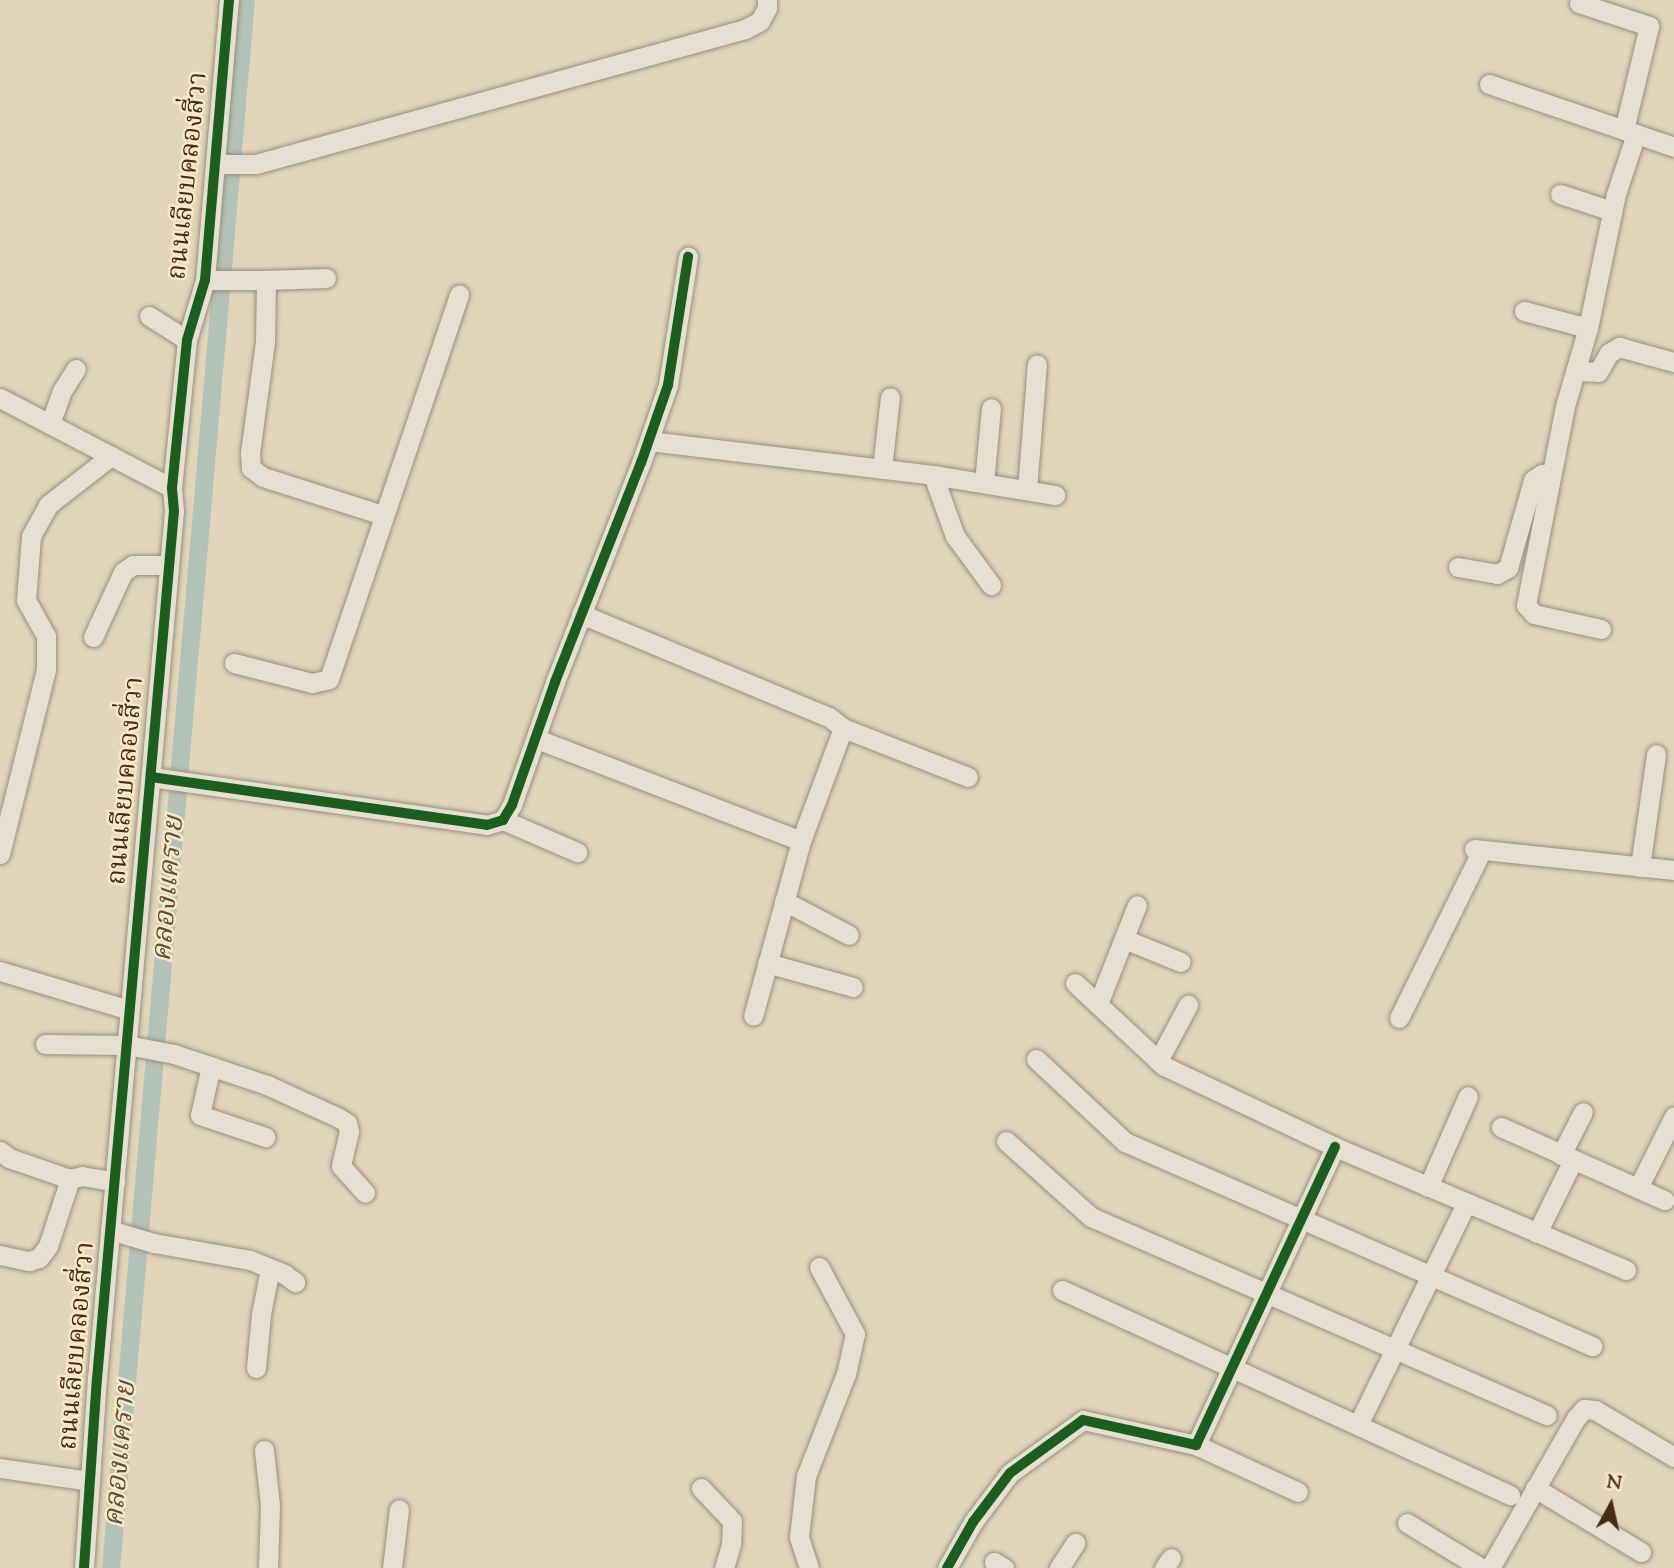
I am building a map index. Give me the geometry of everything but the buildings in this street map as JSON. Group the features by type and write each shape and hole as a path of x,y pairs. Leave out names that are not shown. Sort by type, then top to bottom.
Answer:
{"street":[{"name":"ถนนเลียบคลองสี่วา","path":"84,1568 110,1230 169,565 172,488 187,340 212,279 222,164 229,0"},
{"path":"222,164 256,164 745,29 760,21 767,8 766,0"},
{"path":"1579,3 1649,26 1630,132 1588,328 1551,476 1526,605 1534,614 1601,629"},
{"path":"1489,84 1674,146"},
{"path":"1560,194 1612,211"},
{"path":"503,820 512,805 668,385 688,257"},
{"path":"212,279 258,281 326,278"},
{"path":"258,281 265,342 250,453 251,468 263,477 383,515"},
{"path":"234,663 312,683 329,679 459,295"},
{"path":"1524,311 1588,328"},
{"path":"149,316 187,340"},
{"path":"1575,372 1598,372 1609,353 1619,347 1674,362"},
{"path":"1027,490 1037,364"},
{"path":"50,424 62,391 76,369"},
{"path":"882,469 890,397"},
{"path":"0,398 172,488"},
{"path":"984,483 991,408"},
{"path":"649,441 933,475 1055,495"},
{"path":"0,854 46,669 46,636 26,600 31,536 48,505 111,456"},
{"path":"1458,567 1497,574 1508,568 1533,480 1542,474 1551,476"},
{"path":"933,475 955,536 992,585"},
{"path":"93,637 123,572 133,565 169,565"},
{"path":"581,614 829,717 843,728 968,777"},
{"path":"753,1016 801,841 843,736 843,728"},
{"path":"537,739 801,841"},
{"path":"1640,867 1656,754"},
{"path":"151,777 487,825 503,820 577,852"},
{"path":"1399,1018 1478,850 1674,870"},
{"path":"784,901 849,935"},
{"path":"1098,1004 1137,905"},
{"path":"1124,939 1181,962"},
{"path":"767,963 853,987"},
{"path":"0,971 129,1010"},
{"path":"1075,983 1158,1061 1335,1147 1626,1270"},
{"path":"1158,1061 1188,1005"},
{"path":"45,1044 127,1045 174,1054 267,1085 347,1123 349,1131 341,1166 365,1193"},
{"path":"1036,1059 1125,1142 1592,1346"},
{"path":"211,1066 200,1115 265,1137"},
{"path":"1428,1187 1468,1096"},
{"path":"1537,1233 1583,1112"},
{"path":"1638,1188 1674,1116"},
{"path":"1501,1127 1664,1200"},
{"path":"1006,1141 1091,1217 1546,1415"},
{"path":"1196,1445 1335,1147"},
{"path":"0,1151 9,1158 70,1179 82,1176 115,1182"},
{"path":"0,1255 29,1261 39,1258 48,1247 70,1179"},
{"path":"1358,1425 1466,1203"},
{"path":"110,1230 144,1240 226,1254 270,1269 295,1282"},
{"path":"809,1568 799,1537 806,1476 846,1374 855,1334 819,1267"},
{"path":"256,1368 261,1314 270,1269"},
{"path":"1062,1290 1510,1494"},
{"path":"1490,1568 1576,1418 1584,1409 1595,1410 1674,1457"},
{"path":"947,1568 973,1522 1010,1473 1083,1420 1196,1445 1298,1492"},
{"path":"264,1450 270,1505 268,1568"},
{"path":"0,1468 90,1481"},
{"path":"701,1488 732,1521 731,1544 724,1568"},
{"path":"1535,1488 1641,1552"},
{"path":"392,1568 399,1509"},
{"path":"1406,1523 1480,1568"},
{"path":"1059,1568 1075,1543"}],"waterway":[{"name":"คลองเเคราย","path":"111,1568 246,0"}],"cycle path":[{"path":"84,1568 97,1379 174,511 172,488 187,340 205,280 229,0"},
{"path":"151,777 487,825 503,820 512,805 555,682 641,463 668,385 688,257"},
{"path":"947,1568 973,1522 1010,1473 1083,1420 1196,1445 1335,1147"}]}
